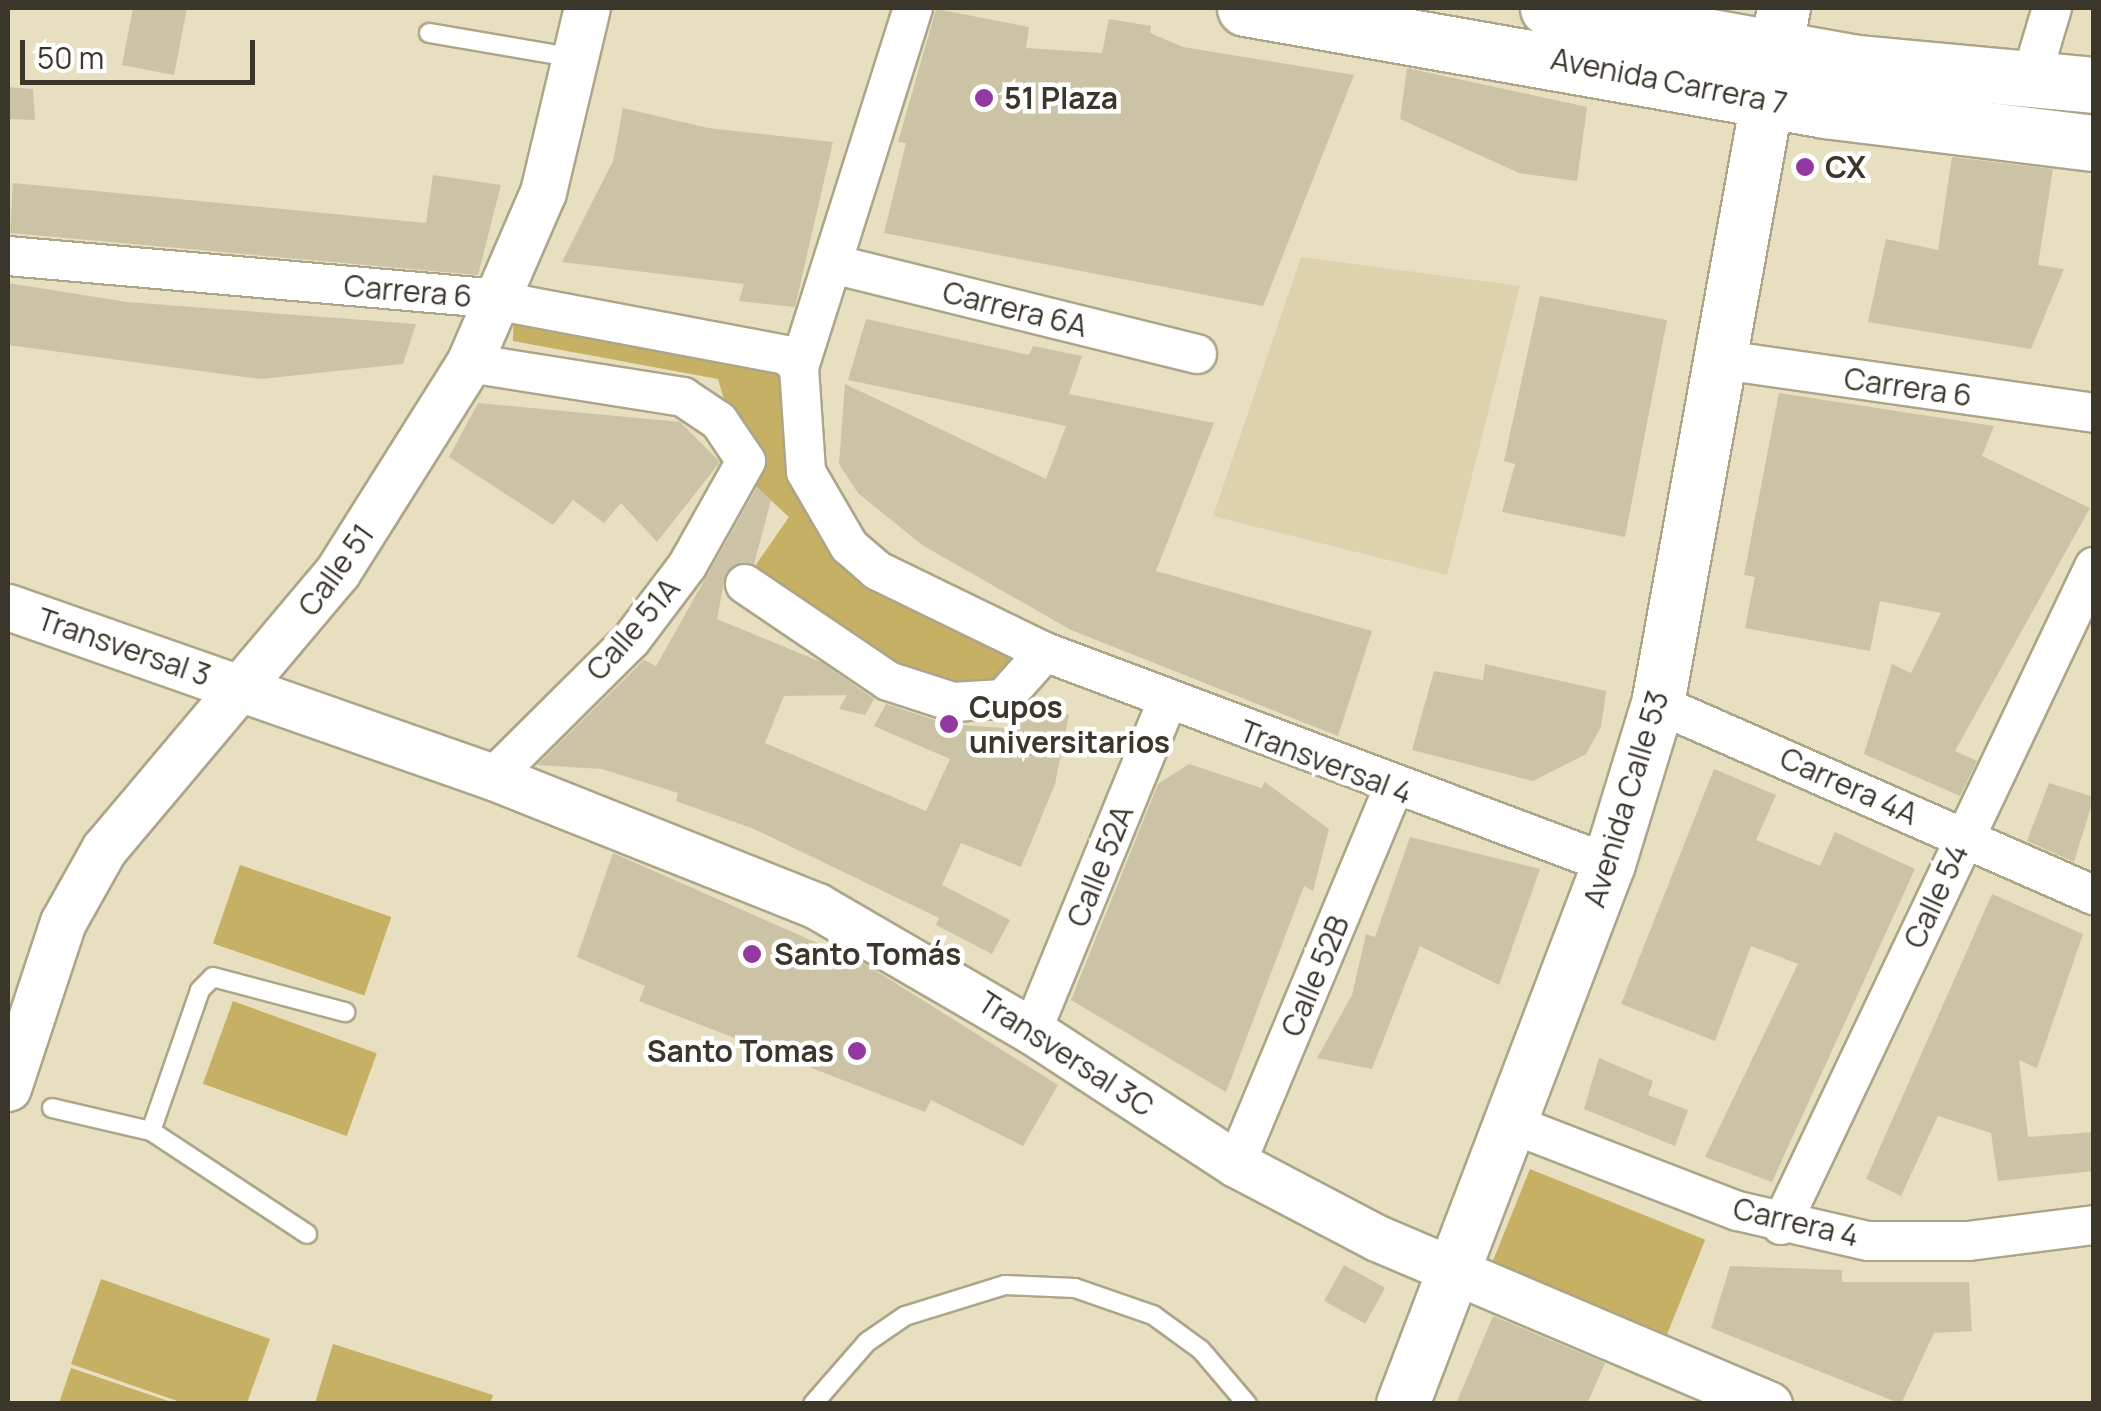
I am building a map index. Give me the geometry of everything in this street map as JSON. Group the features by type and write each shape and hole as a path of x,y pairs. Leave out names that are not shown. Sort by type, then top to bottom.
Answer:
{"main road":[{"name":"Avenida Carrera 7","path":"1245,8 1756,50 2094,85"},
{"name":"Avenida Carrera 7","path":"1548,8 1756,50 2094,142"},
{"name":"Avenida Calle 53","path":"1402,1404 1609,864 1658,704 1755,168 1756,50"}],"street":[{"name":"Calle 51","path":"8,1088 80,888 370,526 469,363 501,300 543,192 588,8"},
{"path":"799,368 913,8"},
{"path":"2031,78 2052,8"},
{"name":"Carrera 6","path":"8,256 501,300 787,355 799,368"},
{"name":"Carrera 6A","path":"832,264 1197,354"},
{"name":"Carrera 6","path":"1723,360 2094,413"},
{"name":"Calle 51A","path":"469,363 684,397 719,421 746,461 687,566 631,640 494,777"},
{"name":"Transversal 4","path":"799,368 806,472 848,546 878,571 1045,652 1168,702 1393,788 1609,864"},
{"name":"Calle 54","path":"1781,1225 1964,836 2077,640 2094,567"},
{"path":"746,584 888,681 953,702 1002,699 1045,652"},
{"name":"Transversal 3","path":"8,606 240,687"},
{"name":"Transversal 3C","path":"240,687 494,777 818,906 1032,1030 1236,1164 1454,1275 1769,1404"},
{"name":"Calle 52A","path":"1032,1030 1168,702"},
{"name":"Carrera 4A","path":"1658,704 2094,895"},
{"name":"Calle 52B","path":"1236,1164 1393,788"},
{"name":"Carrera 4","path":"1512,1124 1781,1225 1868,1240 1969,1241 2094,1225"}],"lane":[{"path":"429,33 577,58"},
{"path":"151,1131 200,990 212,977 345,1012"},
{"path":"52,1108 151,1131 307,1234"},
{"path":"813,1404 868,1342 905,1316 1005,1284 1076,1288 1152,1315 1201,1350 1246,1404"}],"shaded area":[{"path":"1301,257 1520,286 1447,575 1213,516"},
{"path":"514,310 779,351 863,571 1025,657 986,687 893,670 753,569 789,517 747,478 718,379 513,341"},
{"path":"240,865 391,917 364,996 213,943"},
{"path":"233,1001 377,1053 347,1136 203,1084"},
{"path":"1530,1169 1705,1240 1667,1334 1492,1264"},
{"path":"101,1279 270,1339 247,1403 183,1403 71,1364"},
{"path":"333,1344 493,1395 490,1403 315,1403"},
{"path":"71,1368 174,1403 59,1403"}],"building":[{"path":"133,8 187,8 174,75 122,65"},
{"path":"936,9 1029,27 1026,48 1102,53 1109,19 1151,26 1150,33 1183,47 1354,75 1263,306 884,233 906,143 898,142"},
{"path":"1407,68 1587,107 1577,181 1519,173 1400,119"},
{"path":"8,87 33,89 35,120 8,119"},
{"path":"623,108 708,128 833,142 795,307 739,301 744,284 562,262 613,161"},
{"path":"1952,157 2053,169 2038,265 2064,269 2031,349 1868,322 1886,239 1938,250"},
{"path":"433,175 501,185 478,275 10,233 13,183 426,223"},
{"path":"8,283 127,302 416,324 403,364 260,379 8,345"},
{"path":"1540,296 1667,320 1625,537 1502,512 1515,464 1504,461"},
{"path":"866,319 1029,355 1033,346 1082,356 1069,394 1214,423 1156,571 1372,631 1338,736 1071,630 922,545 858,493 839,464 845,384 1046,479 1066,426 848,380"},
{"path":"1779,393 1994,426 1982,456 2090,508 1955,751 1977,761 1960,796 1864,754 1892,664 1911,673 1941,613 1880,601 1870,651 1745,628 1755,577 1744,575"},
{"path":"478,403 680,422 720,462 657,542 621,503 604,523 573,500 553,525 449,457"},
{"path":"757,487 771,500 754,564 726,572 717,619 821,662 874,699 865,715 839,709 847,695 784,696 765,743 926,811 950,759 874,726 886,704 947,724 1004,728 1032,700 1069,715 1055,784 1021,867 961,843 942,885 1010,920 992,954 936,925 939,918 754,829 676,801 678,793 602,769 537,765 644,660 656,666"},
{"path":"1485,664 1606,691 1601,727 1586,754 1533,781 1412,750 1434,671 1483,680"},
{"path":"1189,764 1261,788 1265,782 1329,829 1313,891 1304,886 1226,1092 1071,1000 1158,784"},
{"path":"1714,769 1776,795 1756,840 1820,866 1835,832 1915,869 1772,1182 1705,1157 1798,964 1751,946 1715,1041 1621,1004"},
{"path":"2049,783 2094,797 2074,862 2027,841"},
{"path":"1410,837 1540,869 1499,985 1420,946 1372,1069 1317,1058 1352,995 1366,934 1375,937"},
{"name":"Santo Tomás","path":"613,853 865,964 1058,1085 1023,1146 931,1100 925,1112 639,1001 645,986 577,957"},
{"path":"1992,894 2083,934 2037,1068 2019,1060 2028,1137 2094,1132 2094,1171 1998,1181 1991,1133 1938,1116 1901,1196 1866,1179"},
{"path":"1599,1058 1653,1081 1648,1095 1688,1110 1675,1146 1584,1109"},
{"path":"1344,1265 1385,1288 1365,1324 1324,1301"},
{"path":"1730,1266 1842,1270 1842,1282 1969,1282 1972,1331 1934,1333 1901,1404 1711,1328"},
{"path":"1493,1316 1605,1363 1587,1404 1456,1404"}],"place":[{"name":"51 Plaza","path":"984,98"},
{"name":"CX","path":"1805,167"},
{"name":"Cupos universitarios","path":"949,724"},
{"name":"Santo Tomás","path":"752,954"},
{"name":"Santo Tomas","path":"857,1051"}]}
